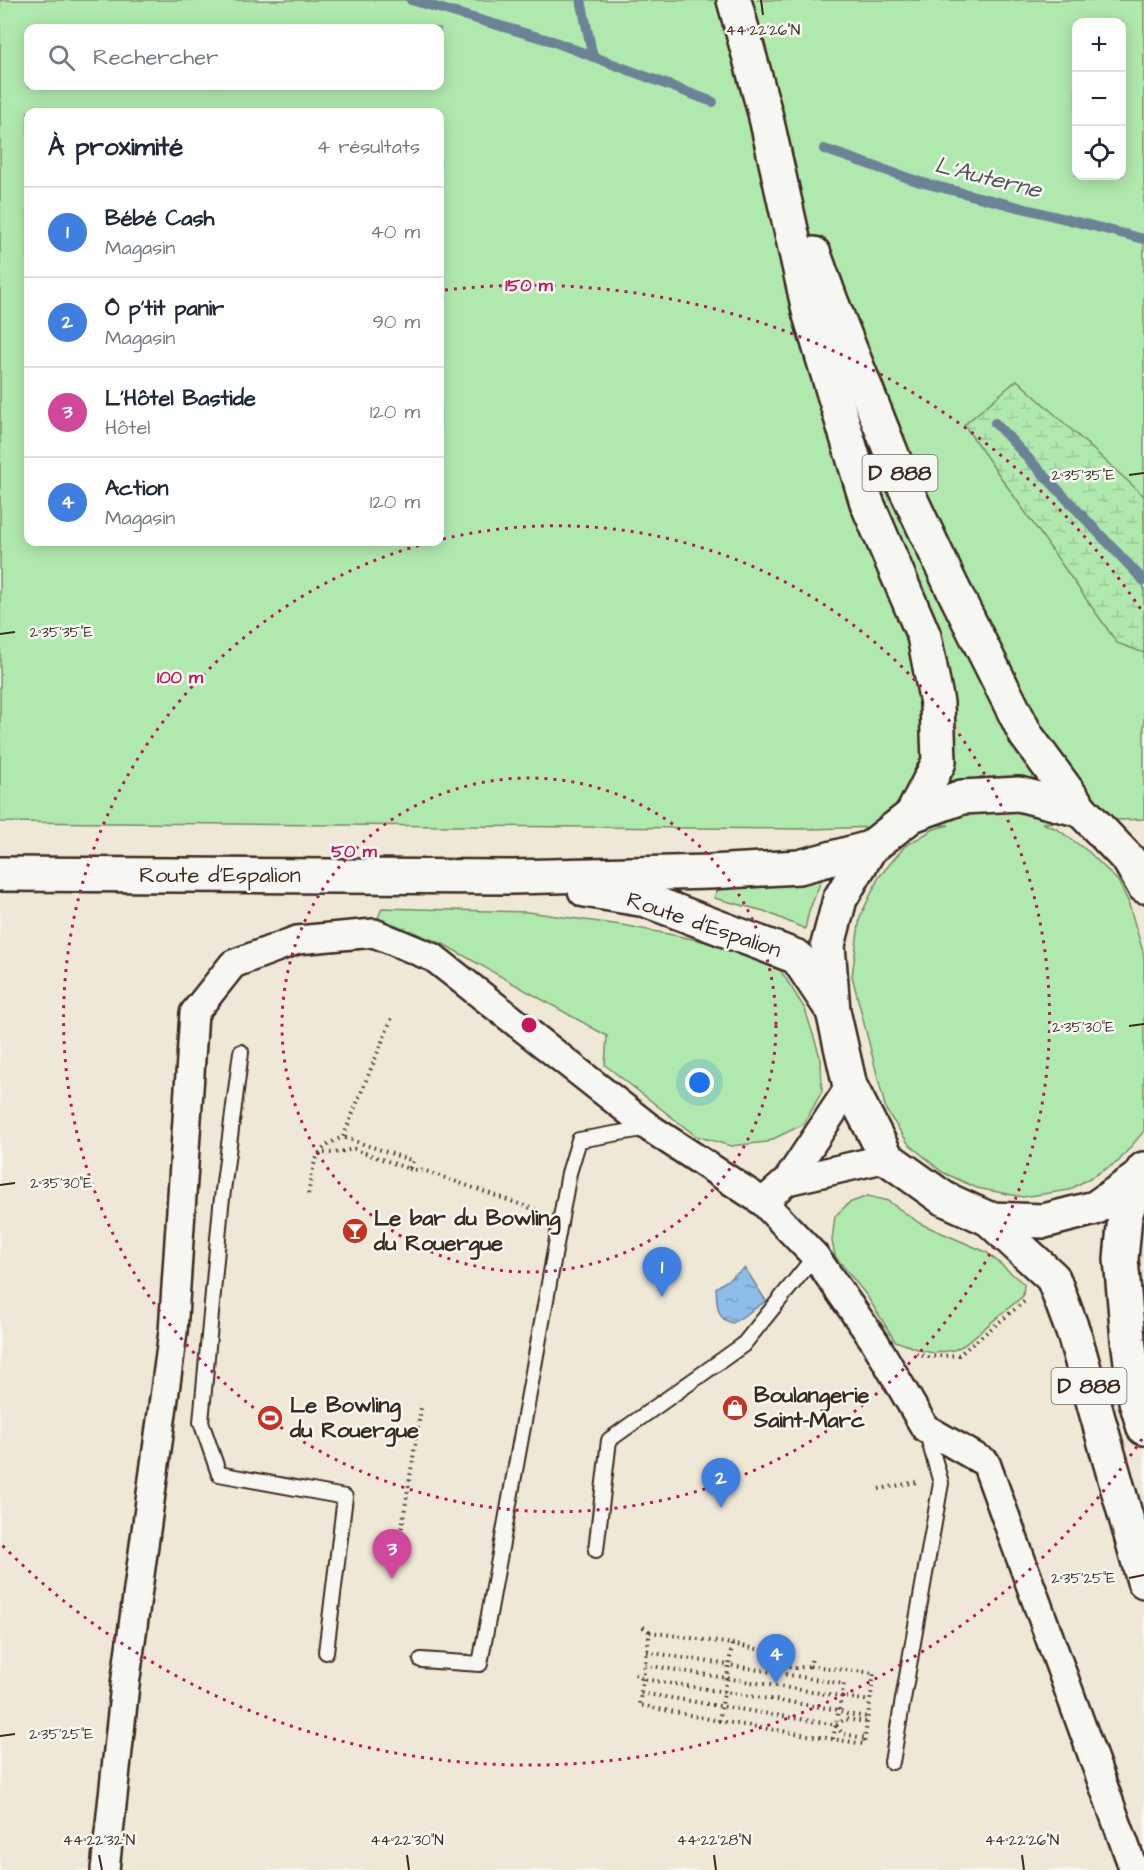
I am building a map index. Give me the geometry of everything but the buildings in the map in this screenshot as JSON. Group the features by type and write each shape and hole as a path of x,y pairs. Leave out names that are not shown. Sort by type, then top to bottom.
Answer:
{"main road":[{"name":"D 888","path":"734,0 765,113 810,315 823,360 867,503 924,636 937,703 939,762 912,815"},
{"name":"D 888","path":"765,113 831,301 904,485 1026,735 1081,810"},
{"path":"1139,871 1081,810 1019,794 962,797 912,815 870,848 840,899 828,945 833,1011 850,1086 886,1158 943,1198 989,1219 1044,1221 1095,1208 1141,1173"},
{"name":"Route d'Espalion","path":"0,874 512,877 710,872 799,867 870,848"},
{"name":"Route d'Espalion","path":"512,877 646,900 797,957 833,1011"},
{"name":"D 888","path":"1141,1173 1125,1216 1122,1259 1128,1340 1136,1401 1144,1428"},
{"name":"D 888","path":"989,1219 1053,1278 1076,1337 1144,1581"}],"street":[{"path":"105,1870 125,1685 173,1332 195,1013 233,964 297,940 374,933 434,958 650,1128 763,1202 815,1256 875,1342 925,1428 986,1463 1134,1870"},
{"path":"763,1202 788,1181 850,1086"},
{"path":"788,1181 886,1158"}],"lane":[{"path":"241,1052 221,1206 201,1422 219,1474 345,1497 326,1652"},
{"path":"421,1659 480,1664 560,1219 569,1173 579,1140 650,1128"},
{"path":"596,1550 609,1440 743,1345 815,1256"},
{"path":"892,1762 940,1483 925,1428"}],"path":[{"path":"343,1137 393,1015"},
{"path":"308,1194 318,1153 328,1143 343,1137 413,1161 409,1169"},
{"path":"318,1153 334,1154 354,1149 409,1169 426,1171 560,1219"},
{"path":"875,1342 928,1357 959,1355 1053,1278"},
{"path":"399,1552 421,1408"},
{"path":"879,1489 916,1482"},
{"path":"643,1627 651,1632 762,1650 770,1664"},
{"path":"651,1632 639,1705 719,1721 864,1744 874,1673 810,1666 795,1668 770,1664"},
{"path":"719,1721 732,1644"},
{"path":"647,1652 844,1684 833,1739"},
{"path":"810,1666 812,1658"},
{"path":"766,1671 770,1664"},
{"path":"645,1665 870,1701"},
{"path":"635,1674 643,1679 839,1710 868,1719"},
{"path":"641,1692 836,1725 843,1734 865,1738"},
{"path":"836,1725 845,1719 868,1719"}],"shaded area":[{"path":"1144,819 1144,1870 0,1870 0,822 810,829"}],"green space":[{"path":"0,0 1144,0 1144,819 1042,823 1057,829 1089,852 1118,881 1128,901 1144,955 1144,1131 1118,1162 1069,1190 1023,1197 977,1188 942,1172 908,1143 886,1110 852,976 860,917 879,877 905,846 934,829 949,825 810,829 0,822"},
{"path":"1017,380 1144,496 1144,653 1117,643 964,425"},
{"path":"818,875 821,881 809,911 805,929 764,911 714,898 718,889 781,885"},
{"path":"382,908 528,912 628,926 718,944 781,971 805,1009 821,1060 822,1091 804,1124 767,1142 731,1146 696,1136 605,1065 607,1036 443,944 378,918"},
{"path":"868,1196 888,1201 921,1224 986,1252 1024,1284 1023,1296 964,1345 954,1350 935,1353 895,1341 867,1296 835,1256 832,1241 835,1216 849,1203"}],"water":[{"path":"745,1268 766,1301 733,1323 720,1315 716,1288"}],"waterway":[{"name":"L'Auterne","path":"411,0 552,41 713,102"},
{"path":"581,0 593,57"},
{"name":"L'Auterne","path":"824,149 920,182 1144,239"},
{"path":"995,423 1144,581"}],"place":[{"name":"Le bar du Bowling du Rouergue","path":"355,1231"},
{"name":"Bébé Cash","path":"662,1297"},
{"name":"Boulangerie Saint-Marc","path":"735,1408"},
{"name":"Le Bowling du Rouergue","path":"270,1418"},
{"name":"Ô p'tit panir","path":"721,1508"},
{"name":"L’Hôtel Bastide","path":"392,1579"},
{"name":"Action","path":"776,1684"}]}
